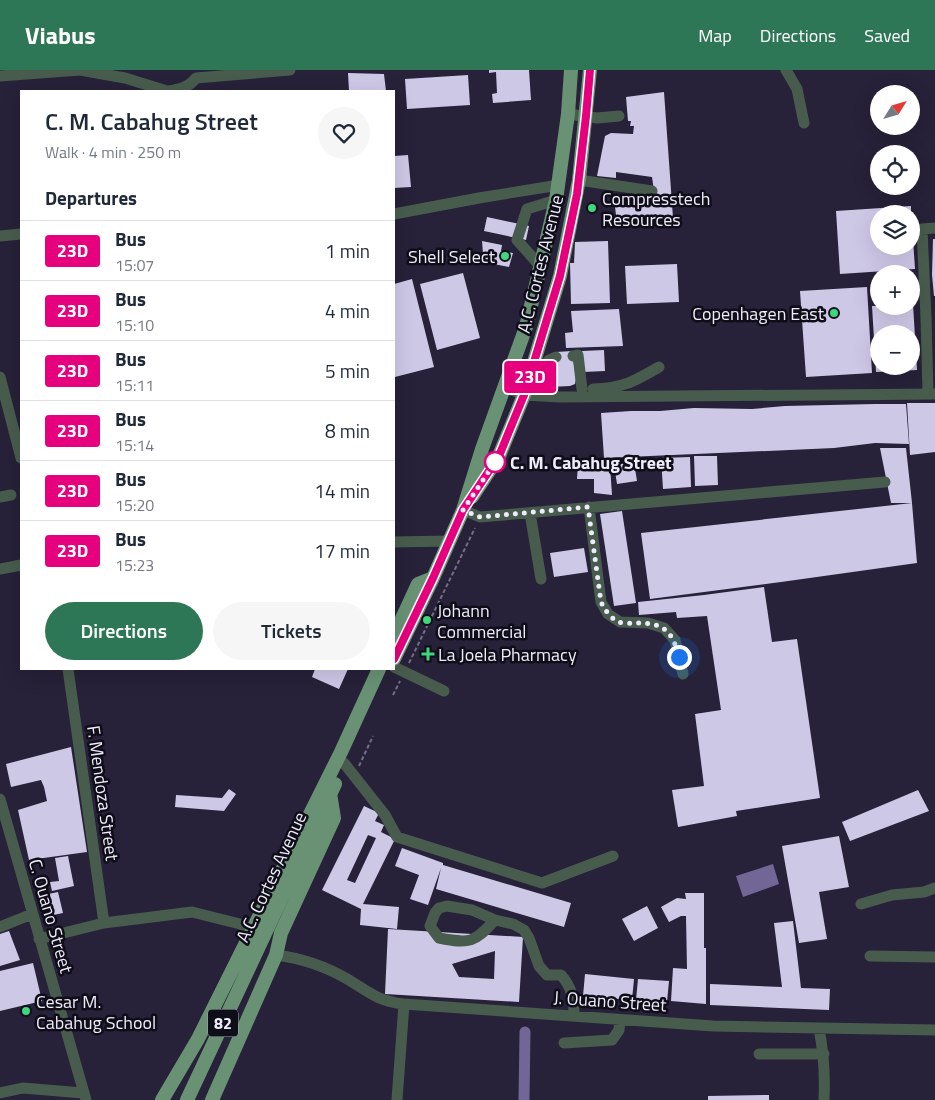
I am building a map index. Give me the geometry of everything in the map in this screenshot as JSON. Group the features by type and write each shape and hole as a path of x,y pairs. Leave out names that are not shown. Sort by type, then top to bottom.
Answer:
{"main road":[{"name":"A.C. Cortes Avenue","path":"395,657 463,510 482,449 526,327 559,185 568,114 571,70"},
{"name":"A.C. Cortes Avenue","path":"463,510 499,456 530,395 532,368 560,276 579,180 590,70"},
{"path":"395,634 418,584 433,578"},
{"path":"162,1100 198,1038 341,752 379,670"},
{"name":"A.C. Cortes Avenue","path":"187,1100 389,670"},
{"path":"212,1100 276,955 281,933 334,818 330,794"}],"street":[{"path":"0,76 80,70 125,78 165,90"},
{"path":"175,90 182,89 191,84 196,74 290,70"},
{"path":"786,70 796,89 804,123"},
{"path":"568,114 597,118 619,116"},
{"path":"579,180 652,191"},
{"path":"395,214 559,185"},
{"path":"541,267 517,240 527,209 556,200"},
{"path":"505,387 530,395 931,394 931,318 922,229 935,228"},
{"path":"0,236 20,234"},
{"path":"572,356 578,355 582,389"},
{"path":"532,368 541,370 549,360 556,357"},
{"path":"530,395 544,390 608,389 627,385 659,368"},
{"path":"0,377 16,421 20,451"},
{"path":"463,510 480,517 885,482"},
{"path":"588,507 601,602 608,614 620,622 648,623 664,628 675,640 682,674"},
{"path":"530,513 540,579"},
{"path":"395,542 449,541"},
{"path":"0,569 20,565"},
{"name":"F. Mendoza Street","path":"68,670 104,923"},
{"path":"399,670 444,691"},
{"path":"344,763 385,815 397,837 542,883 612,856"},
{"name":"C. Ouano Street","path":"0,799 84,1096"},
{"path":"861,904 892,895 924,892 935,888"},
{"path":"495,920 482,935 466,941 439,938 430,926 439,908 448,906 472,910 495,920 513,924 524,930 530,938 539,966 547,975 561,975 569,983 574,1003 574,1016"},
{"path":"39,940 104,923 192,912 240,924 251,932"},
{"path":"0,928 32,914"},
{"name":"J. Ouano Street","path":"276,955 293,957 347,979 376,998 404,1004 713,1026 935,1030"},
{"path":"870,956 935,957"},
{"path":"398,1100 404,1004"},
{"path":"564,1043 612,1040 619,1030 620,1020"},
{"path":"819,1029 824,1054 824,1100"},
{"path":"759,1054 824,1054"},
{"path":"0,1093 23,1088 84,1096"}],"path":[{"path":"393,695 399,670 480,517"},
{"path":"354,777 373,736"}],"shaded area":[{"path":"773,864 779,884 743,897 736,876"}],"building":[{"path":"489,70 529,70 531,100 493,103 492,94 497,93 496,72 489,73"},
{"path":"348,73 384,74 386,90 349,90"},
{"path":"468,75 470,105 407,109 405,79"},
{"path":"664,92 673,218 617,223 615,207 656,205 652,177 616,172 616,178 597,176 605,136 611,133 633,134 634,126 630,126 631,121 628,121 626,97"},
{"path":"408,155 411,187 395,188 395,156"},
{"path":"870,209 870,255 914,255 915,265 870,265 870,272 840,274 836,211"},
{"path":"487,217 529,226 526,240 484,231"},
{"path":"933,239 935,239 935,296 932,275"},
{"path":"482,241 502,245 501,251 513,253 509,267 478,261 483,254"},
{"path":"608,241 610,303 571,304 570,263 574,263 575,242"},
{"path":"677,264 679,302 627,304 625,266"},
{"path":"463,273 480,338 437,350 420,284"},
{"path":"412,279 434,367 395,377 395,284"},
{"path":"867,287 870,373 806,377 800,291"},
{"path":"619,309 623,346 566,348 565,333 573,332 571,311"},
{"path":"873,315 914,315 914,325 873,325"},
{"path":"604,350 605,371 583,372 582,351"},
{"path":"572,351 575,384 550,387 549,369 556,352"},
{"path":"907,403 935,403 935,452 910,455"},
{"path":"906,404 909,444 875,443 834,448 604,458 601,413 694,408 752,409 785,406"},
{"path":"880,448 906,448 912,503 891,503"},
{"path":"694,456 717,456 718,485 695,486"},
{"path":"690,457 691,487 663,489 661,458"},
{"path":"634,462 637,481 617,484 614,465"},
{"path":"578,464 610,465 612,495 594,493 594,479 577,479"},
{"path":"912,503 917,563 650,599 641,533"},
{"path":"622,511 636,603 614,606 600,514"},
{"path":"584,548 588,572 554,577 550,553"},
{"path":"764,587 772,642 797,639 820,798 736,811 737,816 678,827 672,790 704,786 695,714 721,710 707,616 677,618 676,612 639,615 638,602"},
{"path":"315,670 348,670 339,689 312,677"},
{"path":"71,747 87,852 29,860 18,810 47,801 44,787 41,780 11,787 6,764"},
{"path":"229,789 236,794 224,811 175,807 176,795 222,798"},
{"path":"918,790 929,811 850,841 842,822"},
{"path":"364,806 379,813 375,821 384,825 381,832 395,839 363,904 399,907 397,929 360,925 361,909 322,890","holes":["368,835 376,838 355,883 347,880"]},
{"path":"839,836 849,887 819,892 827,939 799,943 782,846"},
{"path":"402,848 443,863 443,865 571,903 564,927 436,889 441,868 428,905 410,899 419,875 395,866"},
{"path":"68,856 74,886 52,891 50,882 59,881 55,858"},
{"path":"58,892 63,913 44,917 39,896"},
{"path":"685,893 704,893 706,1004 671,1001 673,968 687,969 686,916 681,916 669,922 661,907 677,898 686,899"},
{"path":"647,906 658,928 634,941 622,919"},
{"path":"793,921 801,988 830,989 829,1010 710,1005 710,984 782,987 774,923"},
{"path":"388,929 523,937 519,1002 385,994","holes":["495,951 494,979 459,977 452,964"]},
{"path":"9,931 20,960 0,966 0,934"},
{"path":"33,963 42,1001 0,1011 0,971"},
{"path":"585,974 634,979 632,1000 583,996"},
{"path":"638,979 669,981 667,1002 636,1000"},
{"path":"769,1095 769,1100 708,1100 708,1096"}],"waterway":[{"path":"524,1100 525,1032"}],"bus line":[{"name":"23D","path":"395,657 463,510 499,456 524,395 560,276 577,194 590,70"}],"place":[{"name":"Compresstech Resources","path":"592,208"},
{"name":"Shell Select","path":"505,256"},
{"name":"Copenhagen East","path":"834,313"},
{"name":"C. M. Cabahug Street","path":"495,462"},
{"name":"Johann Commercial","path":"427,620"},
{"name":"La Joela Pharmacy","path":"428,654"},
{"name":"Cesar M. Cabahug School","path":"26,1011"}],"route":[{"path":"495,462 499,456 463,510 480,517 588,507 601,602 608,614 620,622 648,623 664,628 675,640 679,657"}]}
